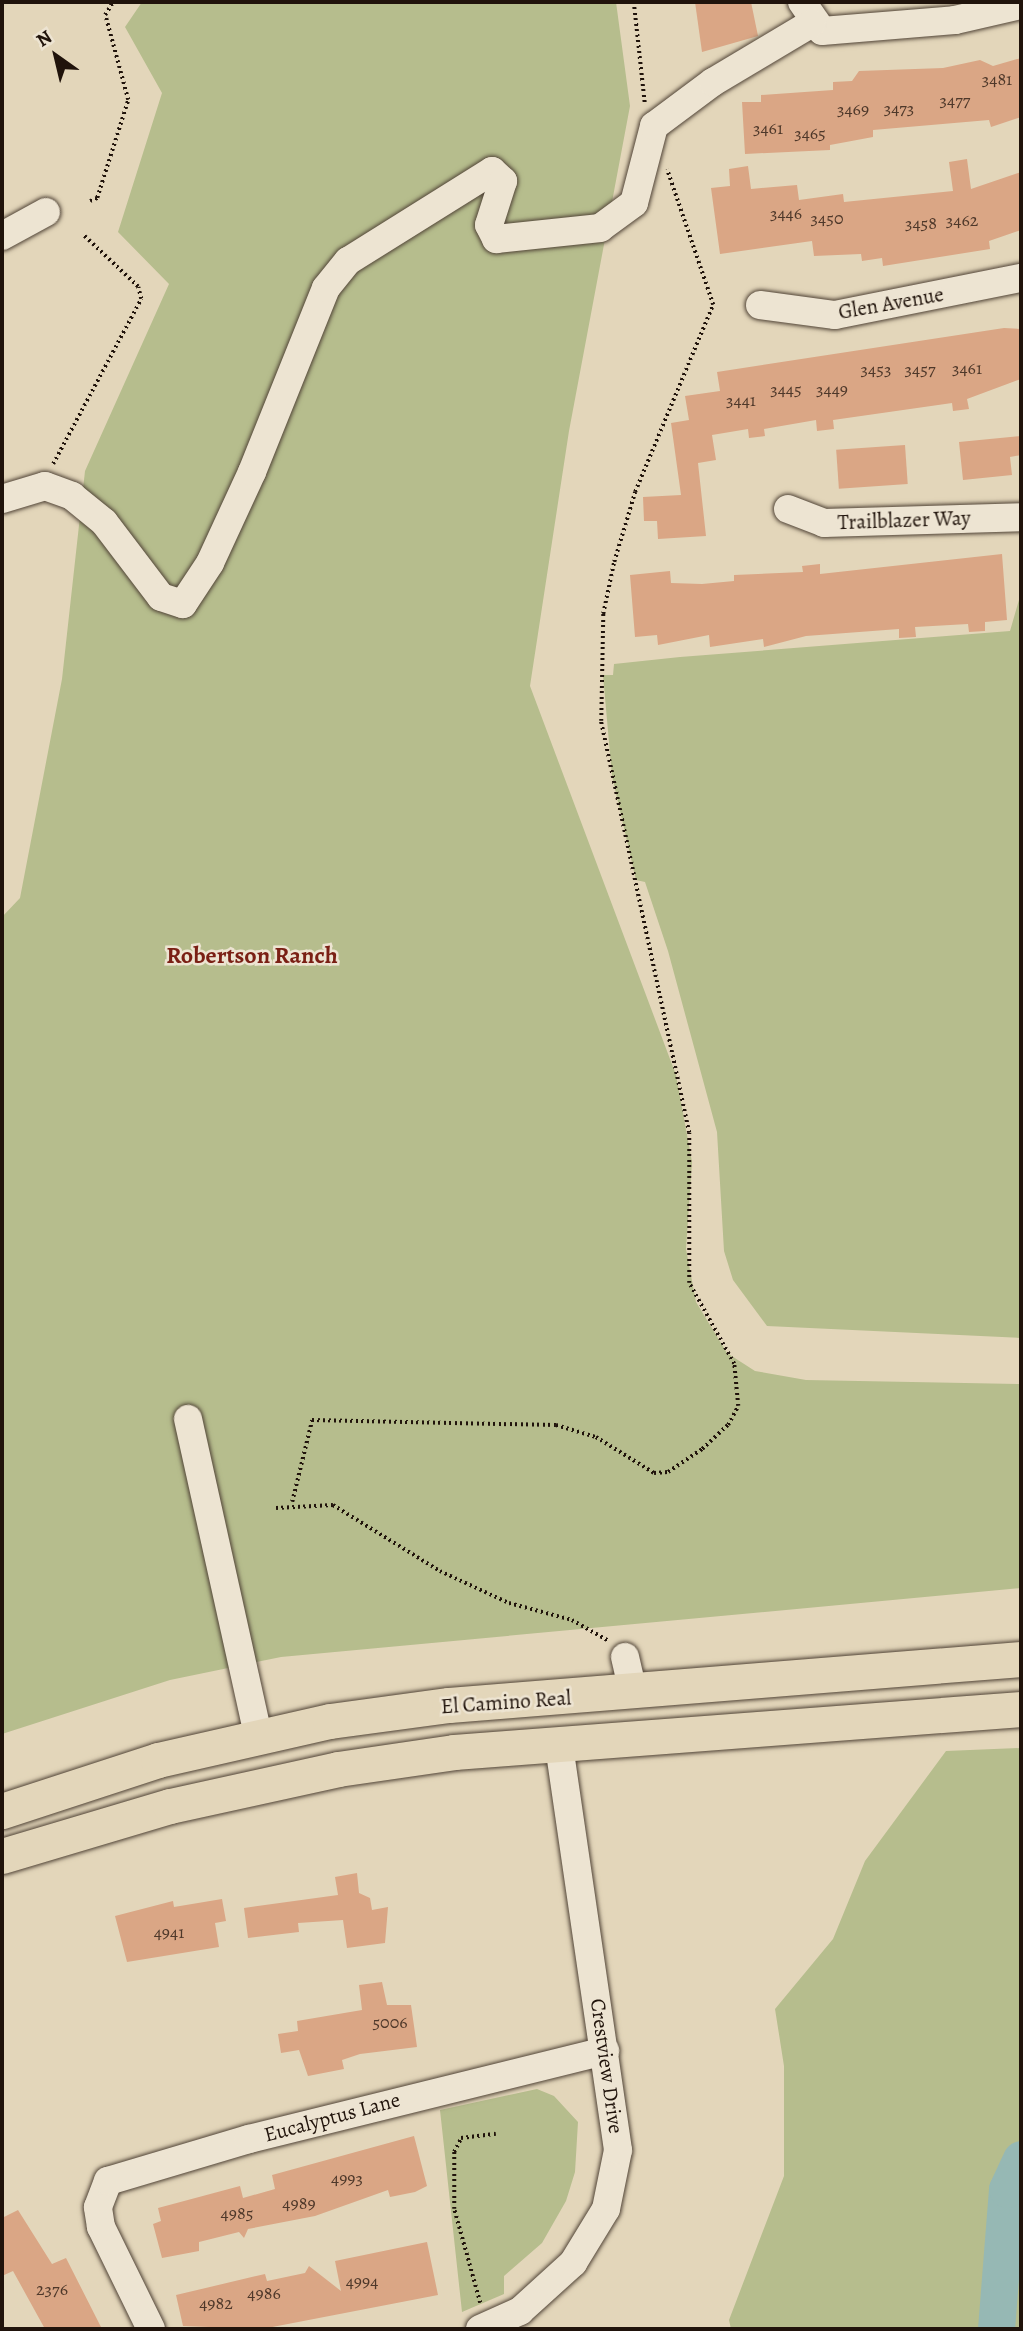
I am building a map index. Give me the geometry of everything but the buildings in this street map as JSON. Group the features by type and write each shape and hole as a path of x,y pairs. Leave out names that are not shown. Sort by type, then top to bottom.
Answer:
{"main road":[{"name":"El Camino Real","path":"2,1811 158,1760 259,1738 449,1705 1021,1659"},
{"path":"2,1856 170,1806 338,1769 559,1745 1021,1709"}],"street":[{"path":"2,499 45,486 72,496 99,516 161,597 183,604 252,472 326,288 348,261 492,171 503,181 489,225 496,239 600,228 634,203 654,126 807,12 838,31 955,20 1021,5"},
{"path":"2,236 46,212"},
{"name":"Glen Avenue","path":"760,305 835,315 1021,278"},
{"name":"Trailblazer Way","path":"788,509 824,523 1021,517"},
{"path":"188,1419 259,1738"},
{"path":"625,1657 633,1692"},
{"name":"Crestview Drive","path":"481,2319 526,2320 554,2287 606,2209 618,2150 559,1745"},
{"name":"Eucalyptus Lane","path":"151,2329 101,2227 98,2207 108,2181 136,2170 605,2051"}],"path":[{"path":"90,201 97,198 128,100 105,15 113,2"},
{"path":"634,2 650,112"},
{"path":"292,1502 312,1420 556,1425 596,1437 654,1473 668,1472 702,1449 728,1425 738,1406 734,1364 688,1283 689,1133 601,720 603,614 614,562 639,480 713,305 665,159"},
{"path":"31,489 76,425 141,299 138,287 84,236"},
{"path":"276,1507 292,1502 333,1505 440,1571 509,1604 572,1620 604,1635 625,1657"},
{"path":"481,2319 454,2209 454,2152 461,2138 496,2134"}],"green space":[{"path":"142,2 616,2 630,106 569,431 530,686 676,1075 692,1162 686,1249 696,1302 727,1353 755,1371 806,1380 1021,1384 1021,1588 281,1657 170,1680 2,1734 2,917 20,898 62,679 85,471 169,284 118,232 162,93 125,27"},
{"path":"1021,593 1021,1338 767,1326 733,1280 724,1251 717,1132 668,951 645,882 636,880 612,776 603,675 613,675 614,664 1010,631"},
{"path":"1021,1748 1021,2329 731,2329 729,2320 784,2176 784,2066 775,2009 833,1939 865,1861 946,1751"},
{"path":"537,2089 554,2096 578,2122 575,2172 566,2201 542,2243 504,2276 504,2294 462,2312 440,2110"}],"waterway":[{"path":"996,2329 1007,2189 1021,2159"}],"district":[{"name":"Robertson Ranch","path":"252,956"}]}
